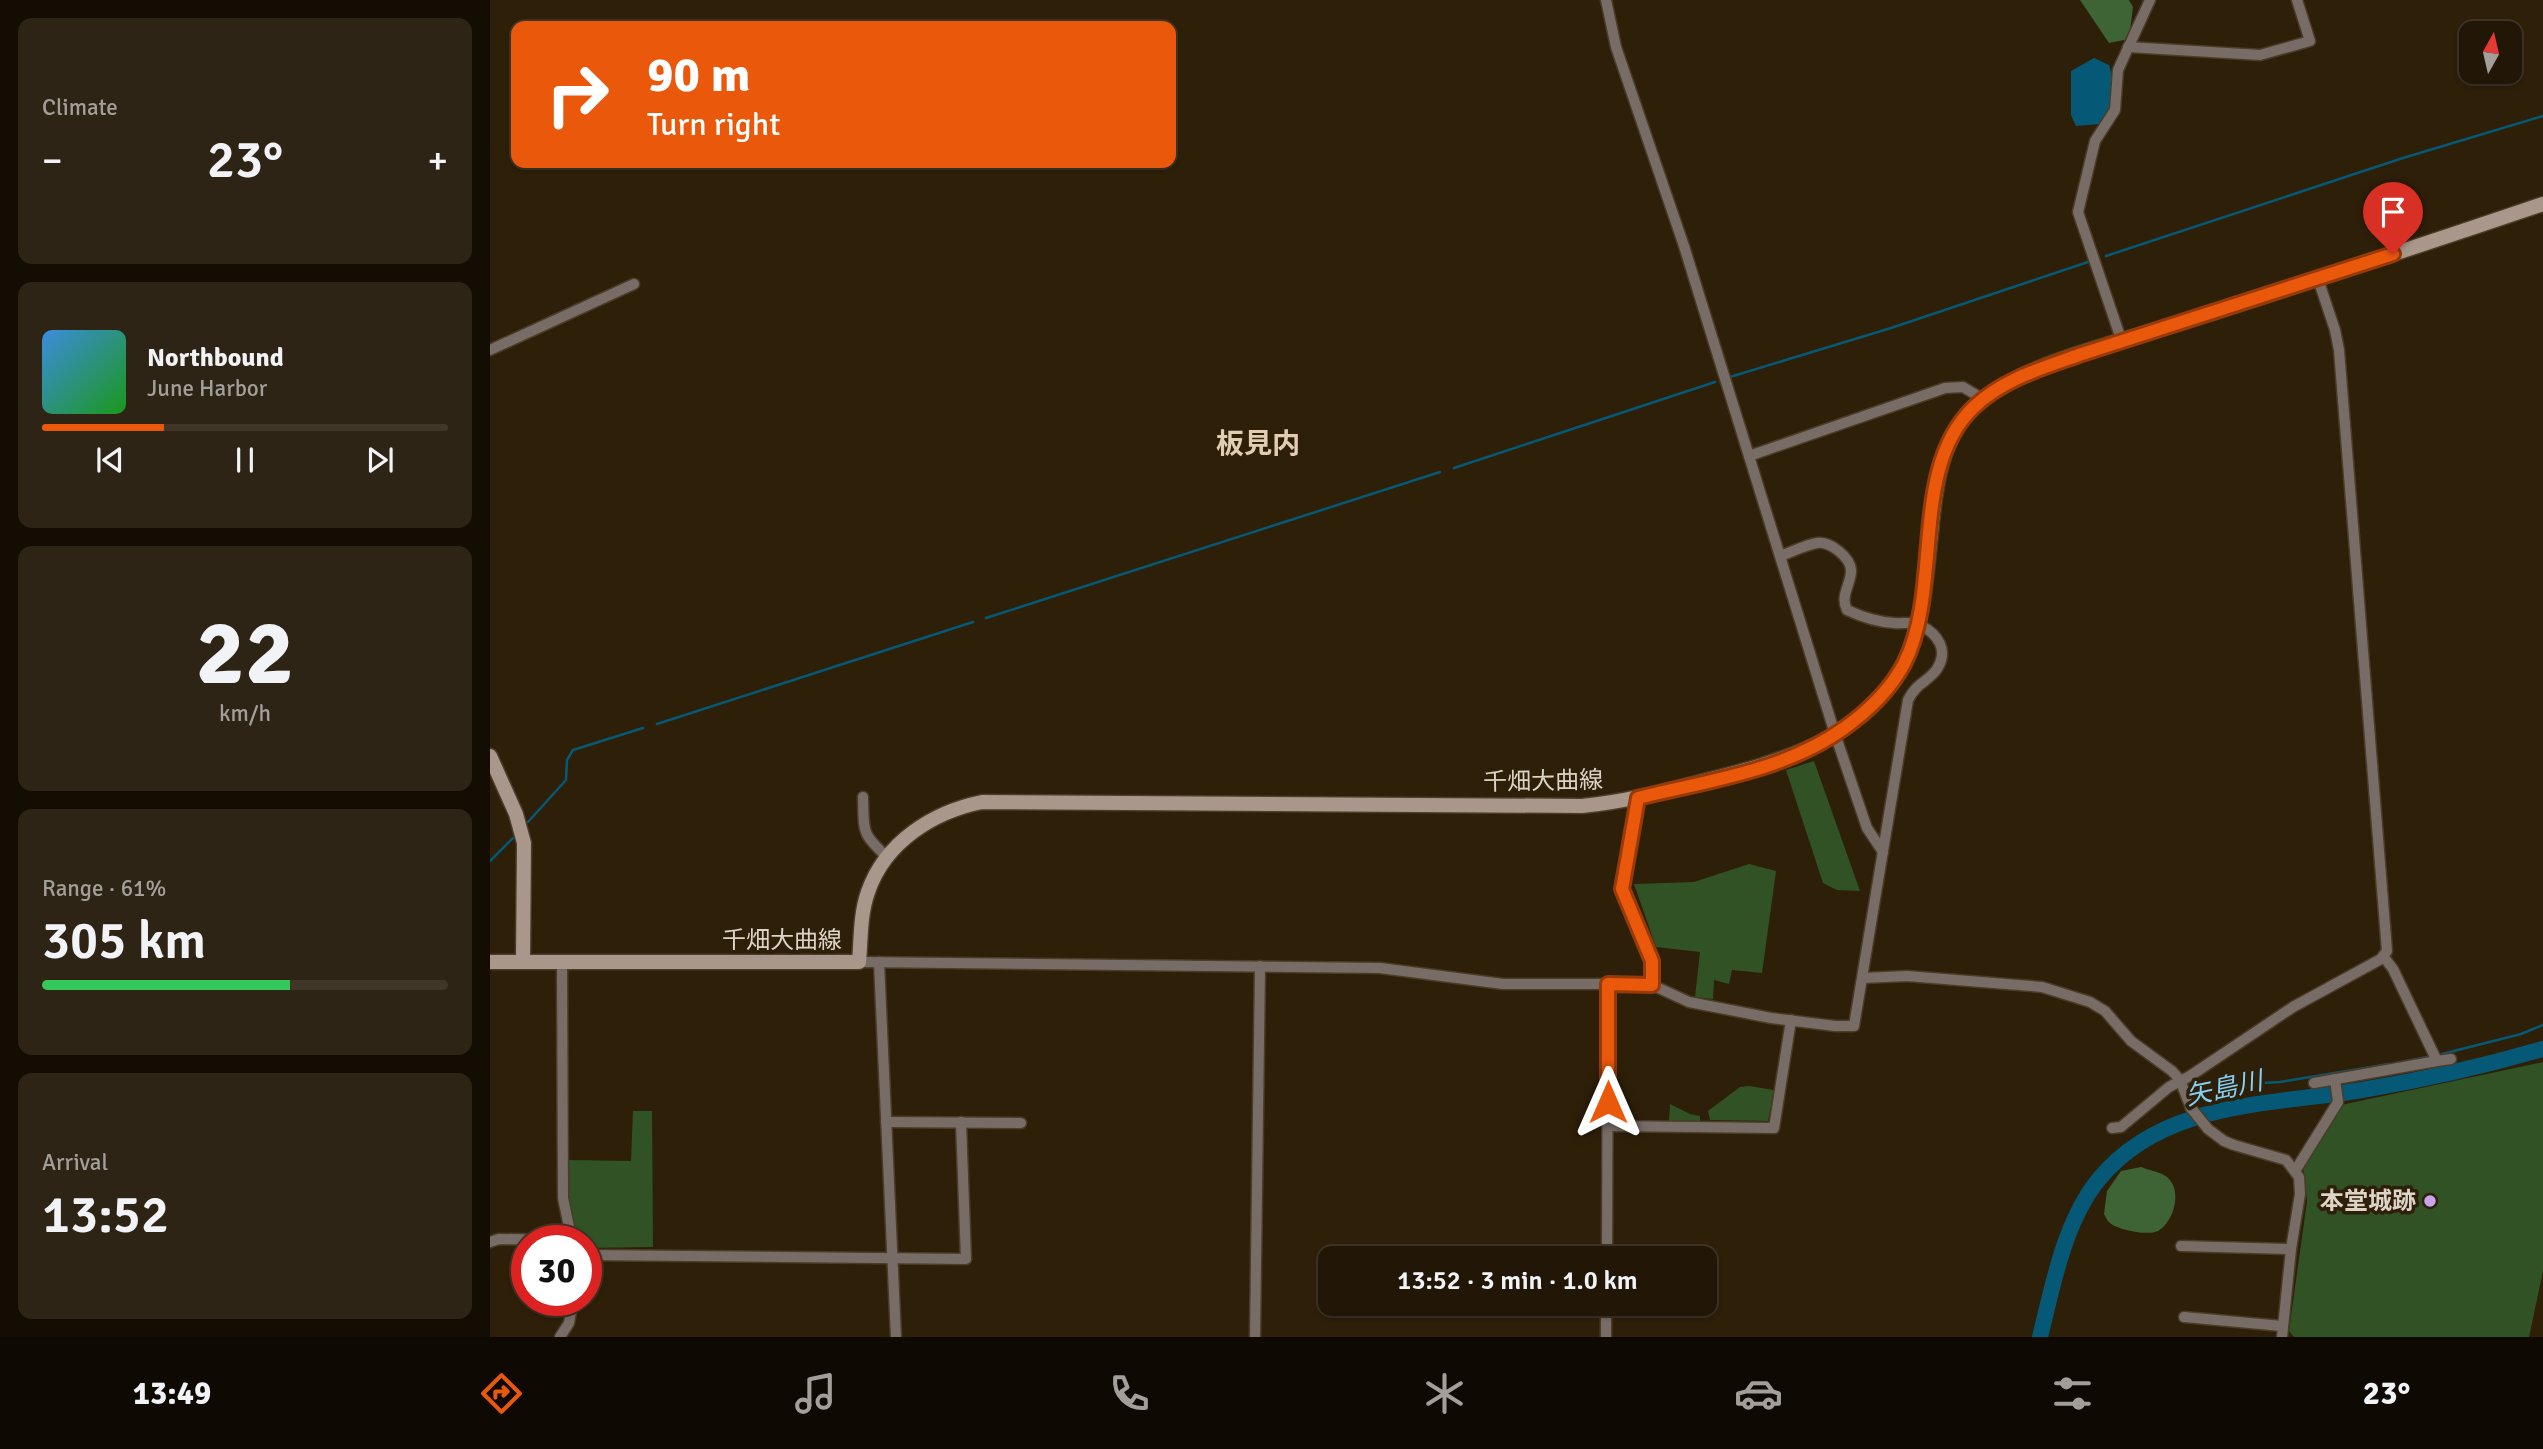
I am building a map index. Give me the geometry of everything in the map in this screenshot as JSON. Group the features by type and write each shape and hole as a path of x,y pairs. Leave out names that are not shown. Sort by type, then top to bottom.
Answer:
{"main road":[{"name":"千畑大曲線","path":"490,962 859,962 867,895 887,857 915,830 935,816 982,802 1581,806 1638,798 1770,764 1800,753 1835,734 1869,708 1894,680 1919,624 1934,498 1942,462 1956,429 1983,399 2031,372 2543,204"},
{"path":"490,756 516,814 524,843 523,961"}],"street":[{"path":"1606,0 1616,47 1685,246 1835,734 1867,828 1883,852"},
{"path":"2122,342 2077,212 2095,141 2115,110 2118,70 2150,0"},
{"path":"2129,47 2260,55 2310,41 2297,0"},
{"path":"2112,1128 2120,1128 2180,1080 2204,1068 2293,1007 2383,956 2388,945 2381,889 2339,350 2318,279"},
{"path":"490,350 634,284"},
{"path":"1749,456 1945,388 1963,387 1983,399"},
{"path":"859,962 1380,968 1503,984 1652,985 1689,1002 1791,1020 1854,1026 1908,700 1914,687 1937,669 1942,657 1942,647 1938,637 1919,624 1894,624 1864,618 1847,610 1844,597 1851,566 1843,554 1826,544 1818,543 1780,556"},
{"path":"863,797 864,832 868,840 887,857"},
{"path":"1638,798 1622,889 1652,961 1652,985"},
{"path":"2383,956 2393,970 2437,1061"},
{"path":"562,962 563,1198 568,1225"},
{"path":"878,962 896,1337"},
{"path":"1255,1337 1260,966"},
{"path":"1863,978 1907,976 2042,988 2061,991 2098,1006 2131,1041 2172,1071 2180,1080 2191,1108 2201,1121 2224,1141 2286,1160 2299,1177 2300,1194 2282,1332 2185,1317"},
{"path":"1607,1246 1608,984"},
{"path":"1608,1126 1774,1128 1791,1020"},
{"path":"2314,1083 2451,1059"},
{"path":"2295,1171 2339,1098 2335,1080"},
{"path":"886,1122 1021,1123"},
{"path":"602,1255 965,1259 961,1122"},
{"path":"490,1242 511,1239"},
{"path":"2181,1246 2291,1249"},
{"path":"560,1337 570,1316"},
{"path":"1606,1316 1606,1337"}],"green space":[{"path":"2080,0 2129,0 2133,7 2129,39 2109,43"},
{"path":"1814,761 1860,891 1837,890 1823,883 1786,770"},
{"path":"1749,864 1776,871 1762,973 1732,970 1729,984 1714,980 1713,999 1695,997 1700,952 1656,947 1634,884 1694,882"},
{"path":"2543,1062 2543,1271 2529,1337 2294,1337 2289,1331 2307,1201 2303,1166 2341,1105"},
{"path":"1740,1087 1774,1090 1768,1121 1710,1120 1708,1111"},
{"path":"1670,1104 1700,1116 1700,1122 1669,1121"},
{"path":"633,1111 652,1111 653,1247 602,1248 602,1225 574,1225 568,1200 568,1160 631,1161"},
{"path":"2141,1167 2167,1177 2175,1190 2172,1213 2164,1227 2158,1231 2141,1233 2119,1228 2109,1222 2104,1214 2107,1191 2121,1171"}],"water":[{"path":"2094,58 2109,65 2114,83 2109,117 2100,124 2076,126 2071,115 2071,71"}],"waterway":[{"path":"2106,256 2403,158 2543,116"},
{"path":"1730,377 1891,328 2091,261"},
{"path":"1454,468 1715,382"},
{"path":"986,618 1440,472"},
{"path":"657,724 973,622"},
{"path":"528,822 566,780 567,760 573,750 643,728"},
{"path":"490,861 513,838"},
{"path":"2442,1054 2521,1034 2543,1025"},
{"name":"矢島川","path":"2040,1337 2061,1255 2087,1196 2099,1179 2125,1153 2154,1134 2220,1111 2408,1082 2543,1049"},
{"path":"2396,1063 2427,1057"},
{"path":"2239,1106 2231,1085 2280,1082 2389,1064"}],"place":[{"name":"本堂城跡","path":"2430,1201"}],"district":[{"name":"板見内","path":"1258,443"}],"route":[{"path":"1608,1102 1608,984 1652,985 1652,961 1622,889 1638,798 1770,764 1800,753 1842,730 1869,708 1894,680 1904,664 1919,624 1934,498 1942,462 1956,429 1966,415 1994,392 2031,372 2393,254"}]}
